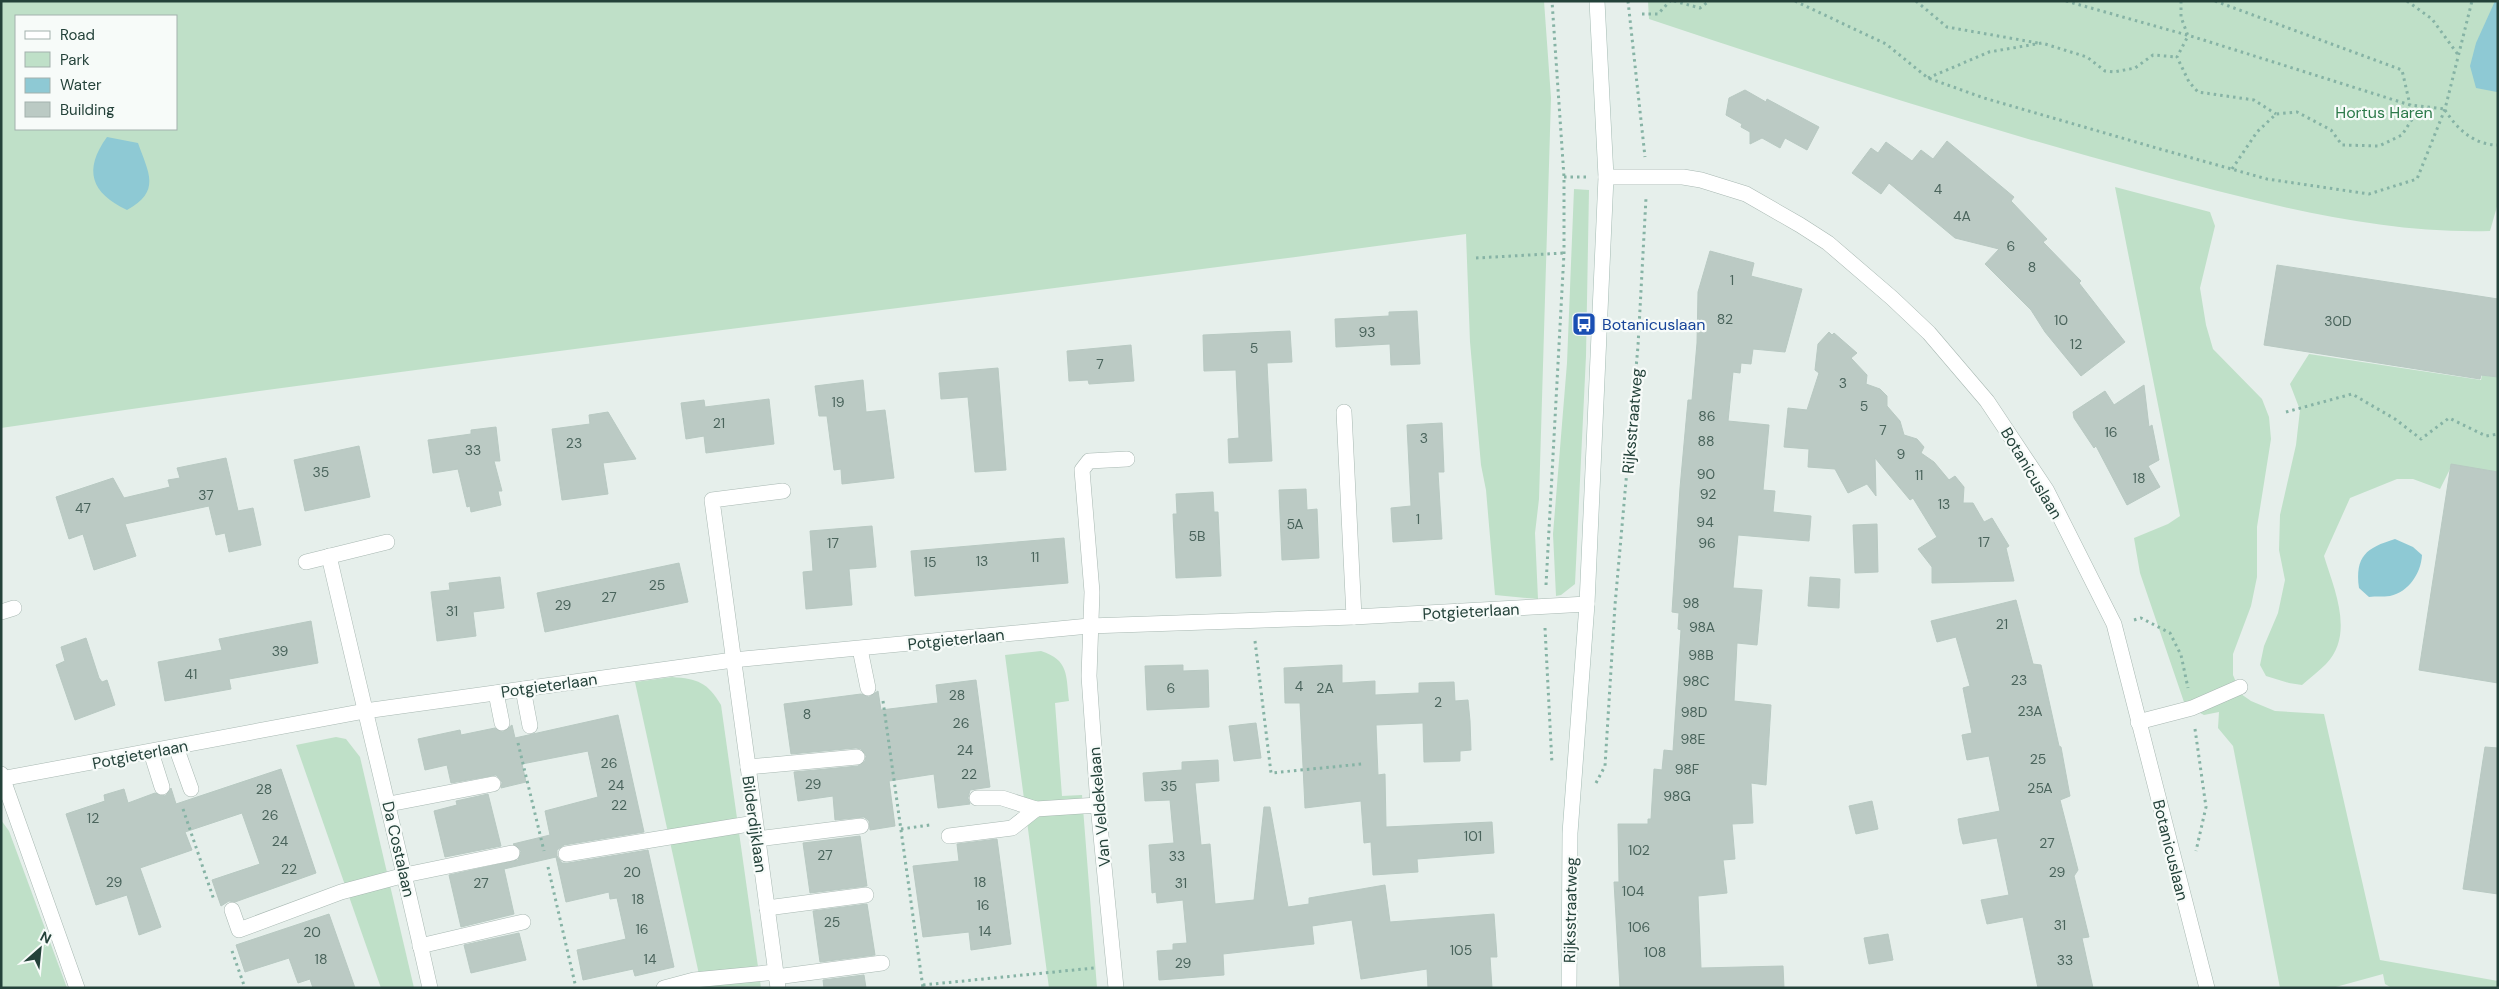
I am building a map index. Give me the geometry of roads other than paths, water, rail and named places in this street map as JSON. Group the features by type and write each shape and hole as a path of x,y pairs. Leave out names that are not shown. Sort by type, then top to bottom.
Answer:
{"street":[{"name":"Rijksstraatweg","path":"1569,988 1570,833 1587,604 1606,177 1597,1"},
{"name":"Botanicuslaan","path":"1606,177 1683,177 1702,180 1746,194 1828,244 1892,298 1929,333 1963,371 2009,432 2047,491 2114,624 2207,988"},
{"path":"1344,412 1354,617"},
{"path":"1089,626 1092,592 1082,470 1089,461 1127,459"},
{"path":"733,660 712,500 783,491"},
{"path":"306,562 387,542"},
{"path":"329,556 365,711"},
{"name":"Potgieterlaan","path":"2,777 151,752 365,711 733,660 1089,626 1354,617 1544,608 1587,604"},
{"name":"Van Veldekelaan","path":"1089,626 1089,676 1098,805 1116,988"},
{"path":"860,649 868,688"},
{"name":"Bilderdijklaan","path":"733,660 776,979"},
{"path":"2138,722 2192,708 2240,687"},
{"path":"523,689 530,726"},
{"path":"496,693 502,723"},
{"name":"Da Costalaan","path":"365,711 389,804 430,988"},
{"path":"176,747 191,789"},
{"path":"151,752 162,786"},
{"path":"748,767 857,757"},
{"path":"2,777 77,988"},
{"path":"389,804 493,784"},
{"path":"977,798 1002,798 1036,809 1098,805"},
{"path":"949,836 1012,828 1036,809"},
{"path":"566,854 755,823"},
{"path":"757,839 861,826"},
{"path":"232,910 239,930 341,892 405,875 512,853"},
{"path":"767,908 866,895"},
{"path":"420,946 524,922"},
{"path":"664,988 694,980 776,979 882,963"}],"water":[{"path":"2495,1 2498,1 2497,92 2476,88 2470,66 2476,43"},
{"path":"107,137 138,143 146,164 149,181 148,189 145,196 138,203 127,210 105,196 95,180 93,170 95,160 99,149"},
{"path":"2395,539 2413,547 2422,555 2416,575 2408,586 2397,594 2369,597 2359,588 2358,577 2361,561 2370,550"}],"place":[{"name":"Botanicuslaan","path":"1584,324"}],"park label":[{"name":"Hortus Haren","path":"2384,112"}]}
